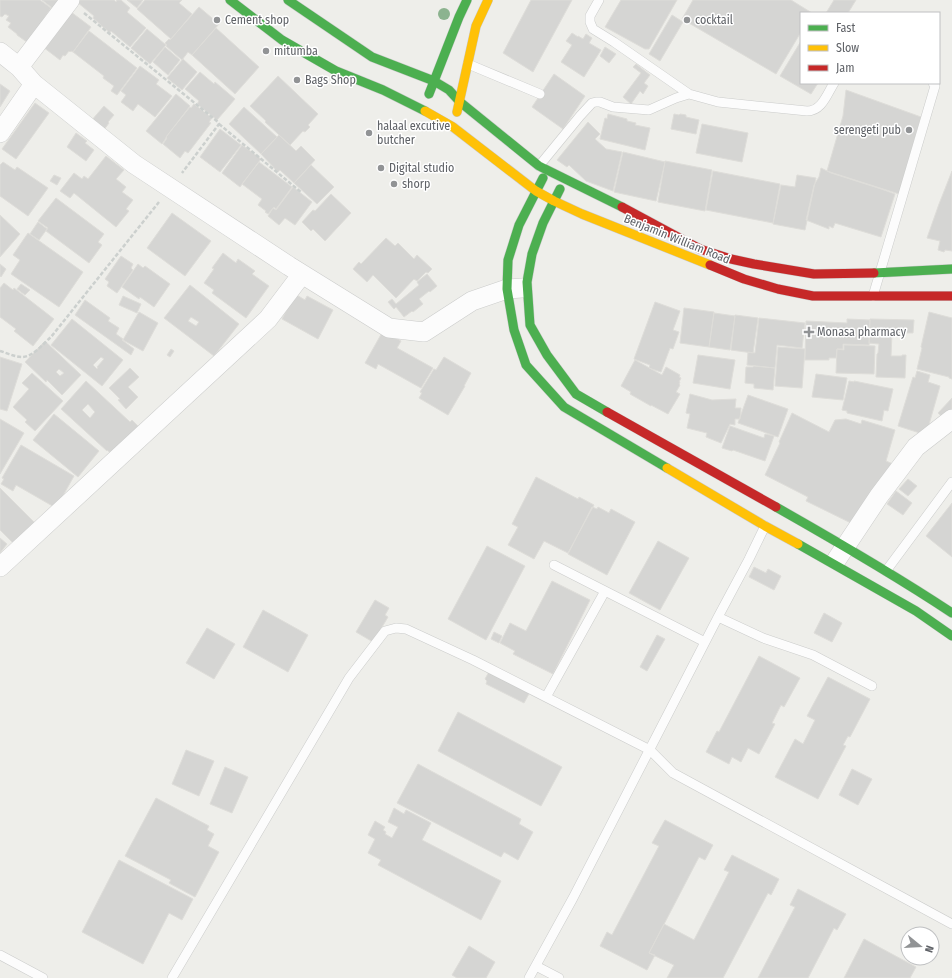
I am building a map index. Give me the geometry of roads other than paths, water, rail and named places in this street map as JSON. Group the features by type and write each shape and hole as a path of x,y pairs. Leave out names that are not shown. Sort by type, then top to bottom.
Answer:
{"main road":[{"name":"Benjamin William Road","path":"230,0 282,40 336,71 383,90 424,110 453,127 536,191 589,217 744,279 778,289 813,296 952,296"},
{"name":"Benjamin William Road","path":"288,0 372,57 434,81 449,90 460,102 539,166 610,201 700,249 754,264 814,274 880,273 952,269"},
{"path":"424,110 459,17 467,0"},
{"path":"453,127 460,102 476,26 488,0"},
{"path":"548,170 519,225 508,260 507,288 514,330 526,364 564,407 770,517 845,546 952,613"},
{"path":"565,179 543,223 535,244 527,282 530,325 547,355 576,394 770,517 834,564 916,611 952,636"}],"street":[{"path":"19,67 70,0"},
{"path":"0,52 19,67 34,84 134,164 302,274 389,328 424,332 472,301 507,288 528,287"},
{"path":"0,133 34,84"},
{"path":"0,567 268,320 302,274"},
{"path":"834,564 879,496 916,447 952,419"}],"lane":[{"path":"599,0 590,16 590,22 593,29 689,94 718,102 813,111 820,106 833,84"},
{"path":"468,64 540,94"},
{"path":"873,296 935,86 934,84"},
{"path":"539,166 577,114 592,103 600,102 613,107 649,110 689,94"},
{"path":"886,571 952,482"},
{"path":"529,978 573,898 770,517"},
{"path":"554,565 705,642"},
{"path":"546,697 605,591"},
{"path":"718,617 763,638 813,655 872,686"},
{"path":"172,978 349,678 385,631 396,628 406,629 473,660 650,750 673,773 952,924"},
{"path":"0,955 43,978"},
{"path":"536,966 559,978"}],"place":[{"name":"Cement shop","path":"217,20"},
{"name":"cocktail","path":"687,20"},
{"name":"mitumba","path":"266,51"},
{"name":"Bags Shop","path":"297,80"},
{"name":"serengeti pub","path":"909,130"},
{"name":"halaal excutive butcher","path":"369,133"},
{"name":"Digital studio","path":"381,168"},
{"name":"shorp","path":"394,184"},
{"name":"Monasa pharmacy","path":"809,332"}]}
